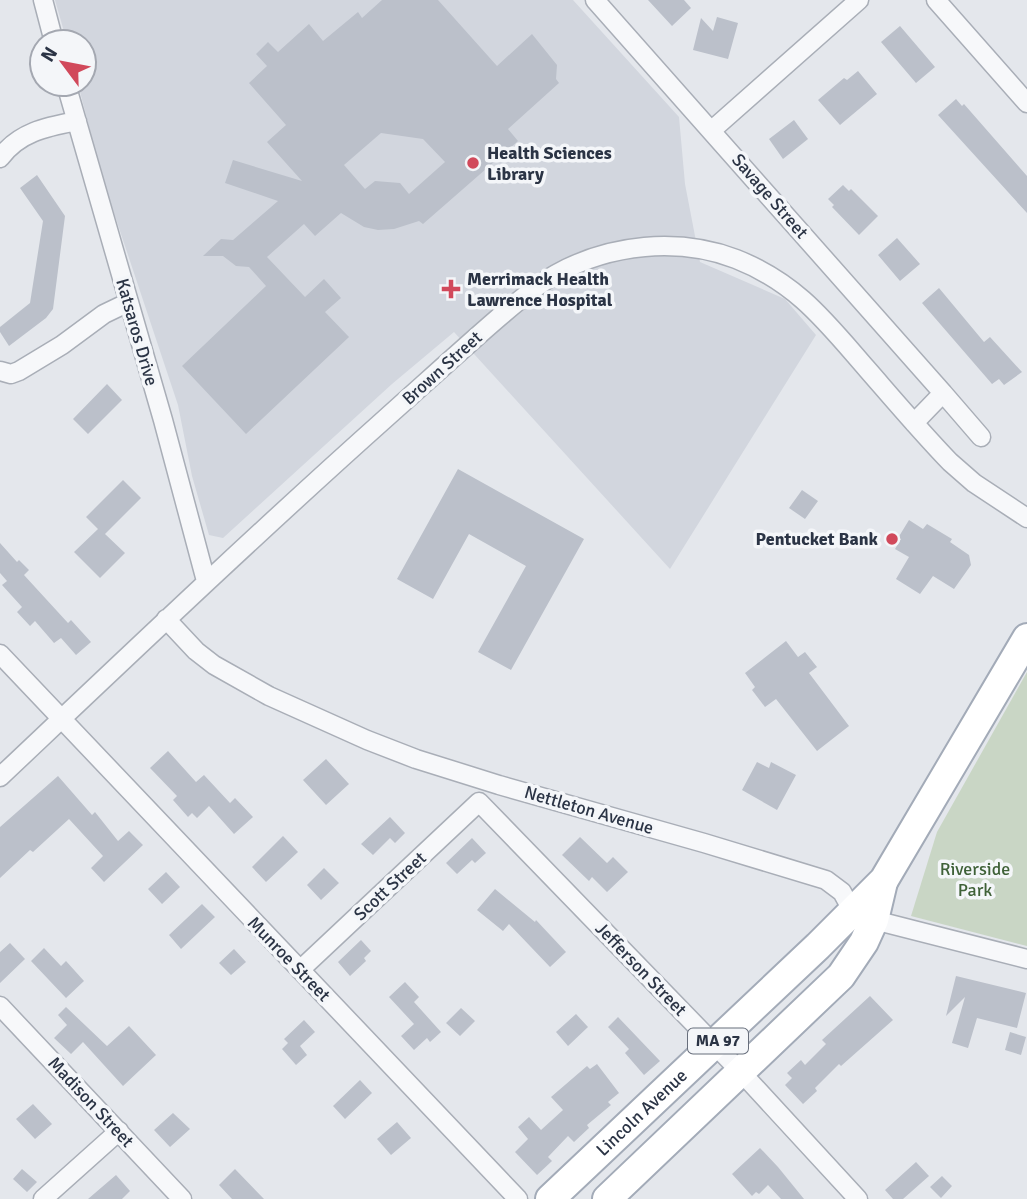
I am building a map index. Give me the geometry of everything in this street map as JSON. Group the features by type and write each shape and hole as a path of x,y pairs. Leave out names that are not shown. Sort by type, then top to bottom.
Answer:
{"main road":[{"name":"MA 97","path":"607,1199 841,976 864,942 864,916 1027,638"},
{"name":"Lincoln Avenue","path":"550,1199 714,1044 864,916"}],"street":[{"path":"43,0 50,28"},
{"name":"Savage Street","path":"595,0 981,438"},
{"path":"712,130 859,0"},
{"path":"936,0 1027,103"},
{"name":"Katsaros Drive","path":"70,98 206,582"},
{"path":"0,158 22,137 45,127 76,121"},
{"name":"Brown Street","path":"0,777 303,492 525,295 555,274 603,254 657,246 681,246 737,259 767,274 811,305 950,462 974,483 1027,518"},
{"path":"0,371 11,374 19,371 62,345 104,314 129,302"},
{"path":"914,423 943,393"},
{"name":"Nettleton Avenue","path":"166,619 196,651 214,665 268,696 367,740 416,759 499,785 704,842 826,880 842,892 864,916"},
{"name":"Munroe Street","path":"0,654 518,1199"},
{"name":"Scott Street","path":"300,970 479,802"},
{"name":"Jefferson Street","path":"479,802 714,1044 858,1199"},
{"path":"864,916 1027,959"},
{"name":"Madison Street","path":"0,1006 182,1199"},
{"path":"43,1199 119,1131"}],"shaded area":[{"name":"Merrimack Health Lawrence Hospital","path":"55,0 573,0 679,117 685,184 700,262 785,299 816,335 670,569 454,332 392,384 223,538 209,535 192,476 178,405 102,177 82,98 98,98 98,28 63,28"}],"green space":[{"name":"Riverside Park","path":"1027,672 1027,946 911,916 937,832"}],"building":[{"path":"382,0 438,0 497,66 532,34 557,65 556,79 559,83 508,129 518,141 423,224 419,221 394,229 378,230 364,227 341,213 315,236 304,224 267,257 305,297 324,279 341,298 325,312 349,337 246,434 182,366 266,286 249,267 236,266 223,256 203,256 221,239 233,240 278,201 225,183 233,160 302,181 267,142 286,125 249,83 267,66 256,54 268,42 278,52 309,24 323,41 358,12 362,18","holes":["381,133 423,139 445,162 409,194 400,183 375,181 365,189 344,165"]},
{"path":"648,0 684,0 691,8 672,26"},
{"path":"717,17 738,23 728,59 693,50 701,18 713,31"},
{"path":"900,26 935,67 916,83 881,42"},
{"path":"858,71 877,94 840,125 818,100 844,78 847,80"},
{"path":"956,99 962,106 964,104 1027,176 1027,213 938,115"},
{"path":"794,120 808,139 783,159 769,139"},
{"path":"37,175 65,216 53,309 46,318 9,346 0,332 0,327 30,303 43,221 20,188"},
{"path":"843,185 849,191 851,189 878,216 859,235 832,207 834,205 828,199"},
{"path":"897,238 920,264 900,281 878,255"},
{"path":"939,288 984,342 990,337 1022,372 1004,385 999,379 992,384 922,303"},
{"path":"107,384 122,400 88,434 73,419"},
{"path":"458,469 584,539 511,670 478,652 526,566 469,534 433,599 397,579"},
{"path":"123,480 141,498 105,534 125,553 100,578 74,552 98,529 86,517"},
{"path":"802,490 818,501 805,519 789,508"},
{"path":"909,520 923,529 927,524 952,539 950,542 969,555 971,565 954,589 933,576 920,594 896,579 909,557 895,549"},
{"path":"0,543 17,562 19,560 29,570 24,575 68,623 71,620 91,642 76,655 61,638 54,643 35,621 30,626 17,612 22,607 2,585 7,581 0,573"},
{"path":"786,641 798,657 805,652 817,667 809,673 849,726 817,751 776,699 765,707 752,690 755,687 745,673"},
{"path":"168,751 196,782 204,775 230,803 235,798 253,817 234,834 209,806 197,818 192,813 188,817 173,800 177,796 150,768"},
{"path":"326,759 349,784 326,805 303,780"},
{"path":"757,762 769,768 771,762 796,775 777,810 742,790"},
{"path":"58,776 92,815 95,812 118,841 129,831 143,845 104,882 91,868 103,856 69,819 0,878 0,827"},
{"path":"390,817 405,833 395,843 390,838 373,855 361,844"},
{"path":"283,836 298,852 266,882 252,867"},
{"path":"580,837 607,863 613,857 628,872 607,892 592,877 589,881 562,855"},
{"path":"472,838 486,853 475,863 472,860 457,874 446,863"},
{"path":"324,868 339,883 321,900 307,885"},
{"path":"166,872 180,887 162,904 148,889"},
{"path":"495,889 535,922 536,920 566,952 550,967 509,924 503,931 477,910"},
{"path":"202,904 215,917 181,949 169,935"},
{"path":"361,940 371,951 364,958 366,961 350,976 338,962"},
{"path":"10,943 25,959 0,983 0,952"},
{"path":"44,948 61,966 66,961 84,981 66,998 31,961"},
{"path":"234,949 246,962 231,975 219,963"},
{"path":"956,976 1026,993 1017,1028 977,1018 968,1048 952,1043 965,997 946,1016"},
{"path":"405,982 419,997 414,1002 441,1032 430,1042 427,1038 414,1050 401,1036 414,1024 389,997"},
{"path":"870,996 893,1020 841,1066 839,1064 803,1104 785,1085 792,1078 787,1073 801,1060 805,1065 826,1044 822,1040"},
{"path":"66,1007 107,1046 129,1026 156,1055 123,1086 83,1042 71,1054 54,1038 67,1025 58,1015"},
{"path":"461,1008 475,1021 460,1036 446,1023"},
{"path":"576,1014 588,1027 568,1046 556,1032"},
{"path":"618,1017 660,1061 644,1075 625,1053 629,1049 608,1027"},
{"path":"304,1020 315,1032 300,1046 307,1055 296,1065 282,1049 288,1043 284,1039"},
{"path":"1010,1032 1026,1037 1021,1055 1005,1050"},
{"path":"597,1064 619,1093 608,1102 611,1105 587,1125 589,1128 574,1142 568,1136 548,1157 552,1161 537,1175 515,1152 528,1139 518,1127 529,1117 541,1130 563,1110 551,1097 587,1066 590,1069"},
{"path":"360,1080 372,1093 345,1119 333,1106"},
{"path":"33,1104 52,1124 35,1139 16,1119"},
{"path":"173,1113 190,1129 170,1147 154,1130"},
{"path":"397,1122 411,1138 391,1155 377,1139"},
{"path":"760,1148 804,1199 781,1199 768,1185 759,1194 756,1192 752,1196 732,1174"},
{"path":"916,1162 929,1176 903,1199 893,1199 885,1190"},
{"path":"22,1169 37,1182 27,1192 13,1179"},
{"path":"235,1169 264,1199 232,1199 219,1185"},
{"path":"116,1175 130,1191 122,1199 88,1199"},
{"path":"942,1176 952,1186 941,1198 930,1187"}],"place":[{"name":"Health Sciences Library","path":"473,163"},
{"name":"Merrimack Health Lawrence Hospital","path":"451,289"},
{"name":"Pentucket Bank","path":"892,539"}]}
